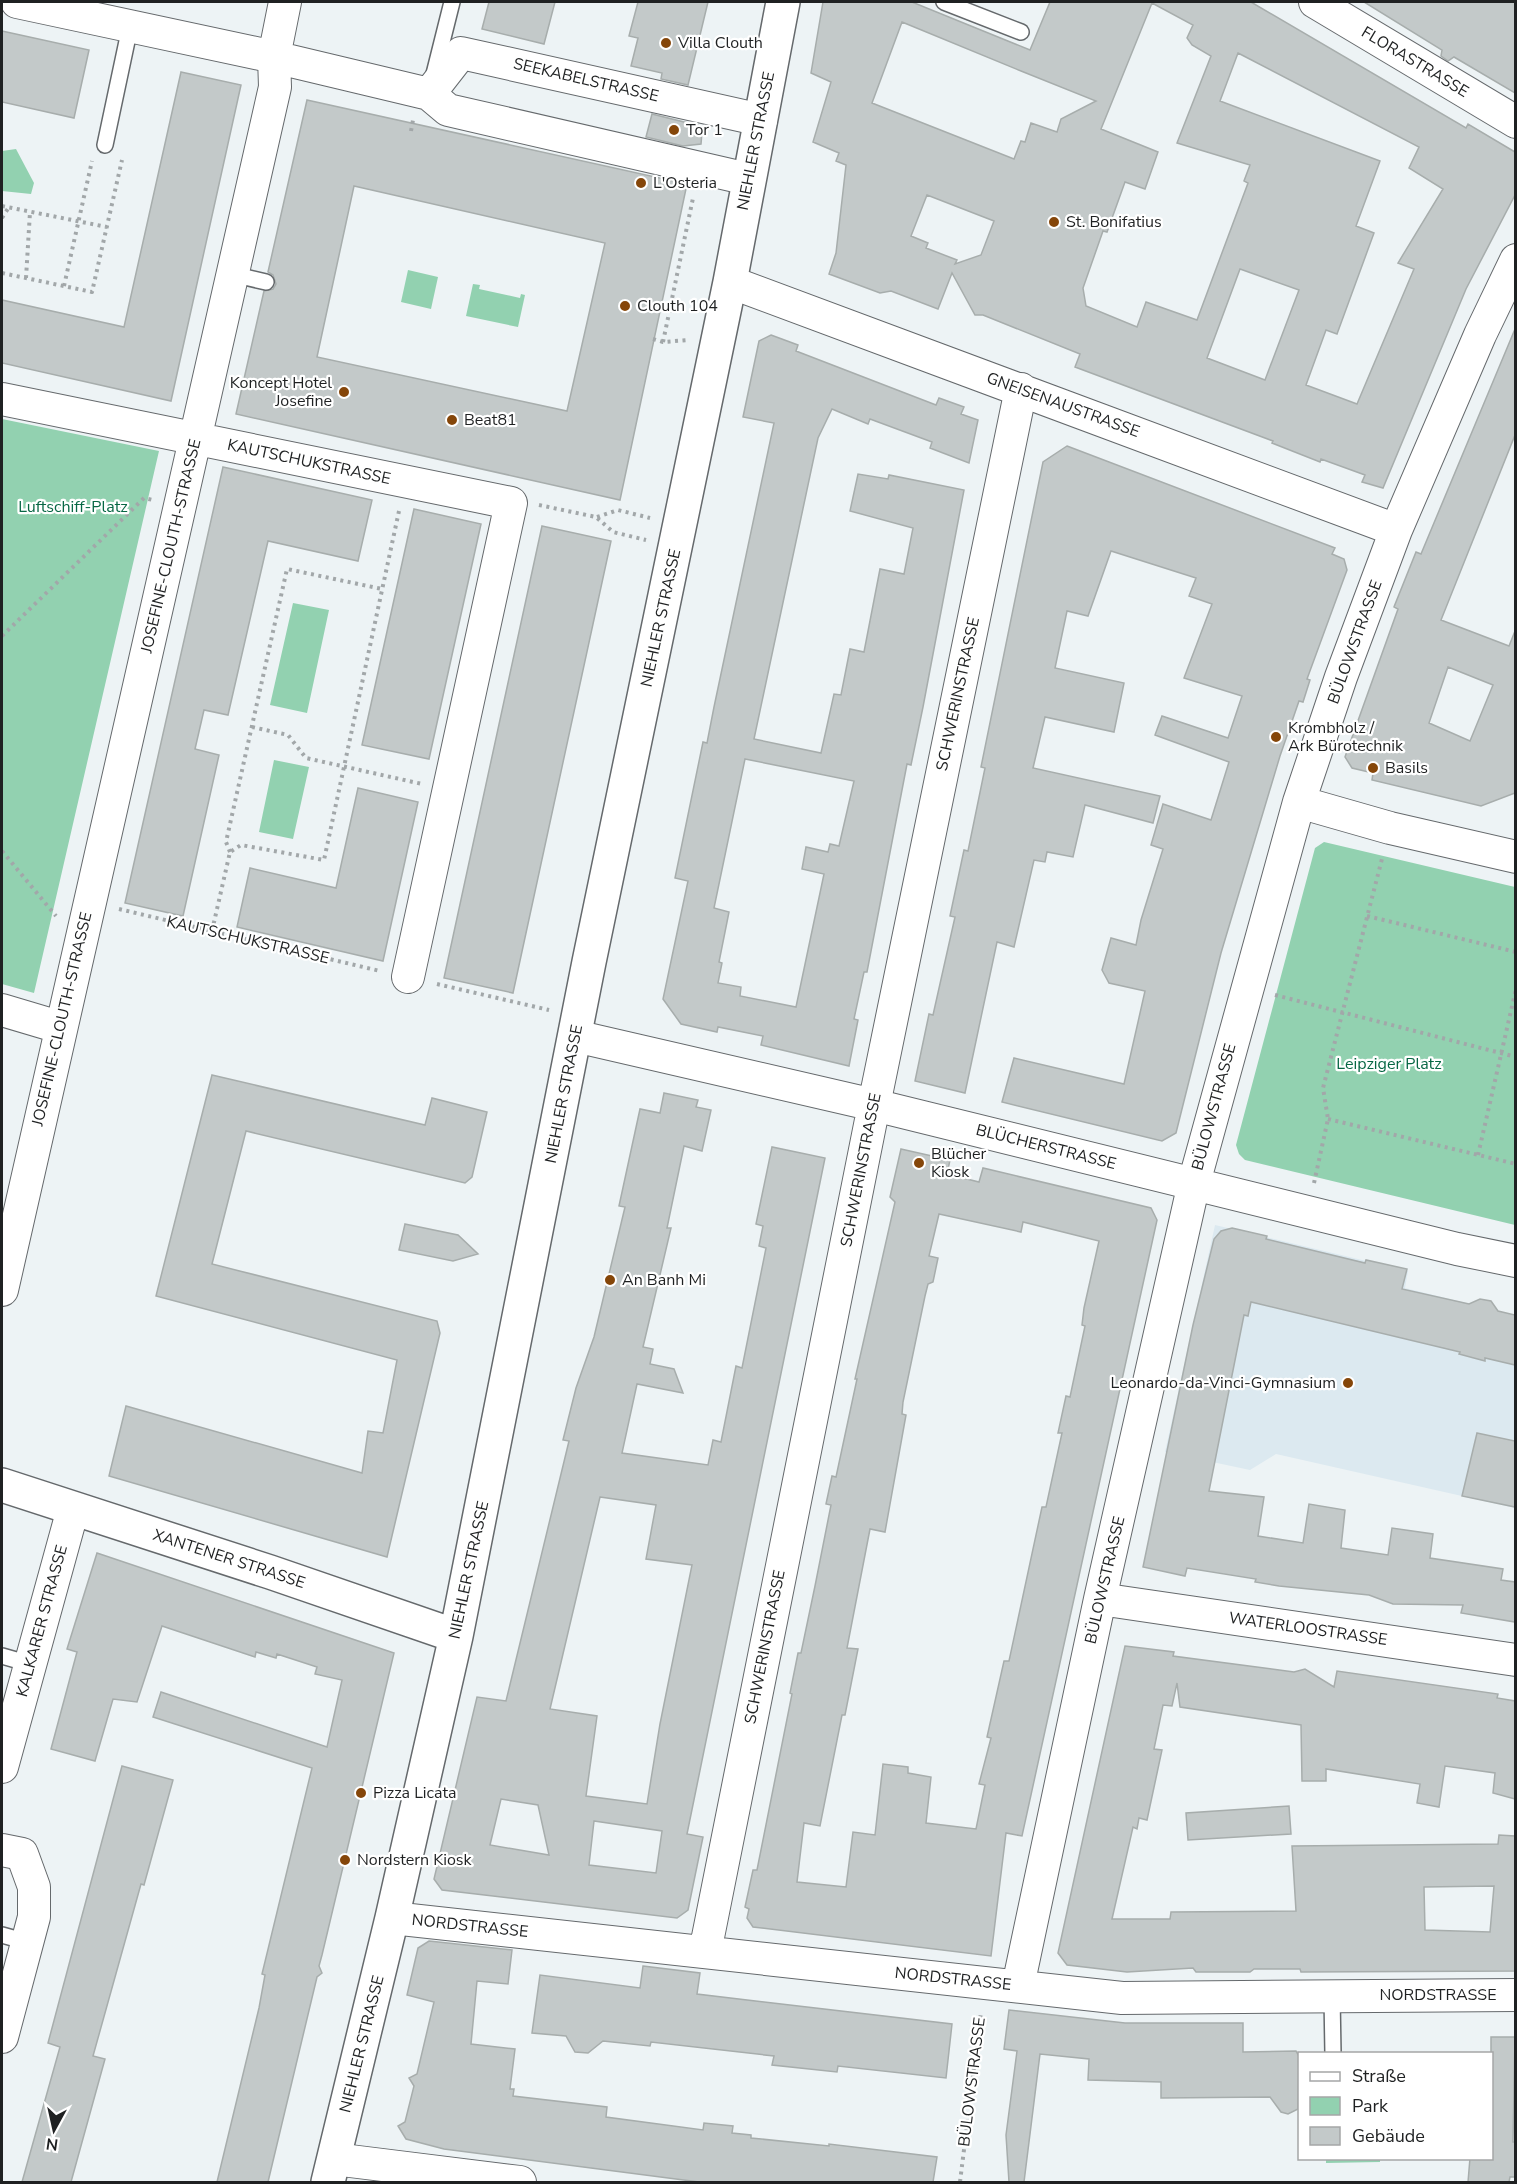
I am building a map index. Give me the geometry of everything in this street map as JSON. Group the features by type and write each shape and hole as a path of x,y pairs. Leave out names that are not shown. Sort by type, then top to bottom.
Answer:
{"street":[{"path":"17,2 274,57 429,94 448,110 748,179"},
{"path":"274,57 285,2"},
{"name":"NIEHLER STRASSE","path":"331,2171 392,1918 456,1636 577,1027 730,282 783,2"},
{"name":"FLORASTRASSE","path":"1315,2 1515,122"},
{"name":"SEEKABELSTRASSE","path":"429,94 462,53 761,120"},
{"name":"JOSEFINE-CLOUTH-STRASSE","path":"4,1270 275,87 274,57"},
{"name":"BÜLOWSTRASSE","path":"1018,1986 1100,1599 1194,1183 1246,987 1299,802 1341,677 1396,530 1515,260"},
{"name":"GNEISENAUSTRASSE","path":"730,282 1396,530"},
{"name":"SCHWERINSTRASSE","path":"705,1952 873,1105 1021,389"},
{"name":"KAUTSCHUKSTRASSE","path":"2,399 511,503"},
{"path":"408,977 511,503"},
{"path":"1299,802 1390,828 1515,857"},
{"path":"2,1010 59,1027"},
{"name":"BLÜCHERSTRASSE","path":"577,1027 873,1105 1457,1249 1515,1261"},
{"name":"XANTENER STRASSE","path":"2,1485 270,1572 456,1636"},
{"name":"KALKARER STRASSE","path":"2,1767 16,1660 73,1509"},
{"name":"WATERLOOSTRASSE","path":"1100,1599 1515,1660"},
{"path":"2,1850 22,1854 34,1887 34,1917 14,1939 2,2037"},
{"name":"NORDSTRASSE","path":"392,1918 984,1981 1122,1998 1515,1995"},
{"path":"331,2171 520,2182"}],"lane":[{"path":"429,94 452,2"},
{"path":"944,2 1021,32"},
{"path":"105,145 130,27"},
{"path":"232,274 266,282"},
{"path":"1332,1996 1333,2052"}],"path":[{"path":"2,273 92,292 123,155"},
{"path":"64,286 92,160 102,162"},
{"path":"111,164 120,166"},
{"path":"663,342 699,168"},
{"path":"2,206 107,227"},
{"path":"2,218 9,207"},
{"path":"26,278 30,212"},
{"path":"230,852 241,845 324,860 405,482"},
{"path":"2,636 144,498 180,504"},
{"path":"511,503 531,504 596,517 618,510 653,519 648,540 613,532 596,517"},
{"path":"212,931 230,852 226,842 287,569 382,589"},
{"path":"252,727 288,735 306,758 448,790"},
{"path":"1307,1211 1328,1119 1323,1088 1390,828"},
{"path":"2,854 79,940"},
{"name":"KAUTSCHUKSTRASSE","path":"88,902 408,977 577,1027"},
{"path":"1367,916 1515,952"},
{"path":"1246,987 1342,1014 1515,1057"},
{"path":"1478,1155 1515,989"},
{"path":"1328,1119 1515,1164"},
{"name":"BÜLOWSTRASSE","path":"960,2182 984,1981"}],"shaded area":[{"name":"Leonardo-da-Vinci-Gymnasium","path":"1215,1225 1408,1271 1405,1288 1515,1315 1515,1508 1276,1454 1250,1470 1165,1452"}],"green space":[{"path":"16,149 34,183 31,194 2,191 2,151"},
{"path":"408,270 438,277 431,309 401,302"},
{"path":"473,284 480,285 479,289 520,298 521,294 525,295 518,327 466,316"},
{"name":"Luftschiff-Platz","path":"2,419 159,451 34,993 2,984"},
{"path":"293,603 329,610 307,713 270,705"},
{"path":"274,760 309,767 293,839 259,832"},
{"name":"Leipziger Platz","path":"1324,842 1515,887 1515,1225 1245,1160 1239,1154 1236,1145 1315,848"},
{"path":"1326,2160 1380,2160 1380,2162 1326,2163"}],"building":[{"path":"489,2 555,2 544,44 482,29"},
{"name":"Villa Clouth","path":"638,2 708,2 688,85 661,79 662,73 631,66 638,38 629,36"},
{"path":"823,2 912,2 1030,50 1050,2 1251,2 1466,128 1468,124 1515,152 1515,195 1466,289 1383,488 1362,482 1365,475 1321,459 1320,462 1272,443 1273,441 1075,367 1080,354 983,315 975,315 952,273 938,309 891,291 880,293 829,274 836,253 846,165 836,161 839,153 813,142 831,82 811,73","holes":["1152,3 1193,25 1187,38 1192,45 1211,56 1177,143 1250,165 1244,181 1248,183 1197,320 1146,302 1137,327 1086,306 1083,288 1103,231 1107,232 1125,182 1145,189 1158,152 1101,129","902,22 1096,101 1061,119 1057,132 1031,123 1025,142 1021,141 1014,159 872,103","1238,53 1419,147 1409,168 1443,189 1398,263 1414,269 1357,404 1306,385 1326,330 1337,334 1374,233 1356,226 1380,161 1220,101","927,195 994,221 981,255 955,264 957,260 926,248 928,243 911,236","1240,269 1299,290 1265,380 1207,358"]},
{"path":"1364,2 1515,2 1515,93 1454,57 1448,61 1441,56 1442,50"},
{"path":"2,31 89,50 74,118 2,102"},
{"path":"181,72 241,85 171,401 2,363 2,300 124,327"},
{"name":"Clouth 104","path":"307,100 687,184 620,500 236,414 264,291 273,289 276,284 273,275 268,272","holes":["354,186 605,243 567,411 317,357"]},
{"name":"Tor 1","path":"652,114 700,126 701,144 683,146 646,137"},
{"path":"1515,329 1515,435 1441,620 1509,646 1515,631 1515,793 1481,806 1372,780 1373,773 1352,768 1345,757 1398,609 1394,607 1416,552 1421,554","holes":["1448,667 1493,685 1470,741 1429,723"]},
{"path":"771,335 798,345 796,351 936,405 939,398 964,407 961,414 978,420 969,463 930,448 932,442 870,419 868,424 832,409 818,438 754,739 821,753 834,694 841,695 850,649 864,652 880,569 904,574 913,528 850,511 858,474 888,479 889,475 964,490 911,765 907,764 867,972 864,972 854,1019 858,1020 849,1066 761,1045 763,1036 718,1027 717,1032 681,1024 663,999 688,881 675,878 703,742 707,743 774,423 743,417 759,341","holes":["745,759 854,781 839,846 830,844 828,852 806,847 802,869 824,874 796,1007 740,996 741,987 718,983 722,963 719,962 729,912 714,908"]},
{"path":"1067,446 1335,548 1332,554 1344,559 1347,570 1307,679 1310,680 1303,702 1299,701 1280,756 1221,953 1176,1133 1162,1141 1002,1102 1014,1058 1124,1084 1145,991 1109,983 1102,970 1111,938 1136,945 1141,920 1163,849 1151,845 1163,804 1211,820 1229,762 1155,735 1162,716 1228,738 1242,696 1184,678 1212,604 1189,596 1196,578 1111,551 1088,616 1067,611 1055,668 1124,683 1114,732 1045,717 1033,768 1160,796 1153,823 1085,805 1073,857 1047,852 1045,862 1034,860 1014,947 997,942 965,1093 915,1081 929,1014 933,1015 955,917 950,916 964,850 968,851 985,768 981,767 1043,462"},
{"path":"223,467 372,500 358,561 268,541 228,715 204,710 195,749 219,755 183,916 125,903"},
{"path":"414,509 481,524 429,759 362,745"},
{"path":"542,526 611,541 513,993 444,978"},
{"path":"358,788 418,802 383,961 237,927 250,868 336,888"},
{"path":"212,1075 425,1125 432,1098 487,1112 472,1177 465,1183 246,1131 212,1264 437,1321 440,1333 387,1557 109,1476 126,1406 362,1473 368,1431 383,1433 397,1360 156,1296"},
{"path":"664,1093 698,1100 696,1107 711,1110 702,1151 684,1146 667,1228 671,1228 643,1347 653,1349 650,1364 674,1369 683,1393 637,1384 622,1453 708,1465 713,1440 721,1442 736,1366 742,1368 766,1248 759,1246 763,1226 756,1224 772,1147 825,1158 687,1834 703,1837 688,1910 677,1918 442,1890 434,1879 477,1697 506,1701 569,1441 563,1440 576,1388 594,1337 625,1207 619,1206 640,1109 660,1113","holes":["600,1497 656,1505 646,1559 692,1565 660,1724 647,1804 586,1796 597,1716 550,1709","501,1799 538,1805 549,1855 490,1845","594,1821 662,1831 656,1873 589,1865"]},
{"path":"901,1149 950,1160 947,1174 979,1182 983,1168 1151,1208 1157,1220 1022,1836 1006,1833 991,1956 753,1927 747,1918 749,1909 745,1907 753,1870 757,1870 798,1653 801,1653 815,1586 831,1505 826,1504 832,1476 836,1477 857,1379 855,1379 895,1202 890,1197","holes":["939,1214 1021,1232 1023,1222 1099,1241 1084,1308 1082,1325 1085,1326 1070,1397 1066,1396 1058,1433 1062,1433 1046,1507 1042,1507 1009,1661 1004,1661 987,1737 991,1738 979,1784 985,1785 976,1829 926,1823 931,1777 908,1773 908,1767 883,1764 875,1835 853,1832 846,1887 797,1882 804,1823 820,1826 842,1715 845,1715 858,1649 847,1648 870,1529 885,1532 906,1415 902,1414 903,1402 925,1296 928,1284 933,1282 938,1258 929,1256"]},
{"path":"405,1224 458,1235 478,1254 453,1261 399,1250"},
{"path":"1232,1228 1267,1236 1266,1239 1365,1263 1366,1260 1407,1269 1402,1289 1469,1304 1480,1299 1491,1301 1498,1311 1515,1315 1515,1365 1485,1358 1485,1361 1459,1354 1460,1352 1251,1302 1248,1316 1244,1315 1209,1491 1264,1497 1258,1536 1303,1543 1309,1504 1345,1510 1341,1548 1388,1555 1392,1528 1433,1534 1430,1558 1503,1569 1501,1580 1515,1582 1515,1622 1461,1613 1463,1605 1393,1604 1369,1595 1279,1586 1255,1582 1256,1579 1187,1568 1185,1576 1143,1567 1193,1325 1214,1239 1221,1231"},
{"path":"1477,1433 1515,1441 1515,1507 1462,1496"},
{"path":"97,1553 394,1653 319,1966 322,1973 317,1977 268,2182 217,2182 259,2008 265,1975 262,1974 312,1768 153,1717 161,1692 327,1747 342,1680 315,1674 317,1667 277,1654 276,1658 256,1652 255,1657 162,1626 137,1702 113,1699 95,1761 51,1749 77,1652 67,1649"},
{"path":"1125,1646 1174,1652 1173,1656 1294,1672 1305,1669 1334,1687 1337,1671 1498,1694 1497,1698 1515,1701 1515,1799 1493,1793 1495,1773 1445,1766 1439,1807 1417,1803 1420,1784 1326,1769 1326,1781 1302,1781 1301,1725 1180,1707 1177,1683 1172,1706 1163,1705 1154,1749 1162,1750 1147,1820 1139,1818 1137,1829 1133,1827 1112,1919 1170,1919 1171,1912 1296,1911 1292,1846 1498,1844 1499,1835 1515,1836 1515,1971 1301,1972 1300,1969 1254,1969 1250,1972 1196,1972 1193,1968 1127,1972 1067,1965 1058,1953","holes":["1494,1886 1490,1932 1425,1930 1424,1887"]},
{"path":"122,1766 173,1780 93,2056 105,2059 71,2182 22,2182 60,2047 48,2043"},
{"path":"1289,1806 1291,1834 1188,1840 1186,1813"},
{"path":"429,1941 512,1950 508,1984 477,1981 471,2044 515,2049 510,2089 514,2089 513,2096 607,2107 606,2117 703,2130 704,2123 733,2126 732,2133 751,2135 751,2138 829,2146 829,2144 937,2157 933,2182 699,2182 444,2149 406,2139 398,2126 405,2122 414,2086 409,2078 417,2074 434,2002 407,1995 418,1948"},
{"path":"643,1966 700,1973 697,1994 952,2024 946,2078 838,2066 837,2072 772,2065 774,2056 651,2042 650,2046 603,2041 588,2053 575,2052 566,2036 532,2033 540,1975 640,1988"},
{"path":"1009,2010 1125,2023 1243,2023 1243,2052 1296,2051 1298,2054 1298,2109 1288,2114 1281,2112 1270,2097 1161,2098 1161,2082 1088,2080 1089,2059 1040,2054 1024,2182 1009,2182 1006,2135 1017,2051 1004,2049"},
{"path":"1491,2037 1515,2037 1513,2142 1515,2142 1515,2177 1510,2177 1509,2182 1468,2182 1470,2160 1493,2160 1493,2052 1491,2052"}],"place":[{"name":"Villa Clouth","path":"666,43"},
{"name":"Tor 1","path":"674,130"},
{"name":"L'Osteria","path":"641,183"},
{"name":"St. Bonifatius","path":"1054,222"},
{"name":"Clouth 104","path":"625,306"},
{"name":"Koncept Hotel Josefine","path":"344,392"},
{"name":"Beat81","path":"452,420"},
{"name":"Krombholz / Ark Bürotechnik","path":"1276,737"},
{"name":"Basils","path":"1373,768"},
{"name":"Blücher Kiosk","path":"919,1163"},
{"name":"An Banh Mi","path":"610,1280"},
{"name":"Leonardo-da-Vinci-Gymnasium","path":"1348,1383"},
{"name":"Pizza Licata","path":"361,1793"},
{"name":"Nordstern Kiosk","path":"345,1860"}]}
